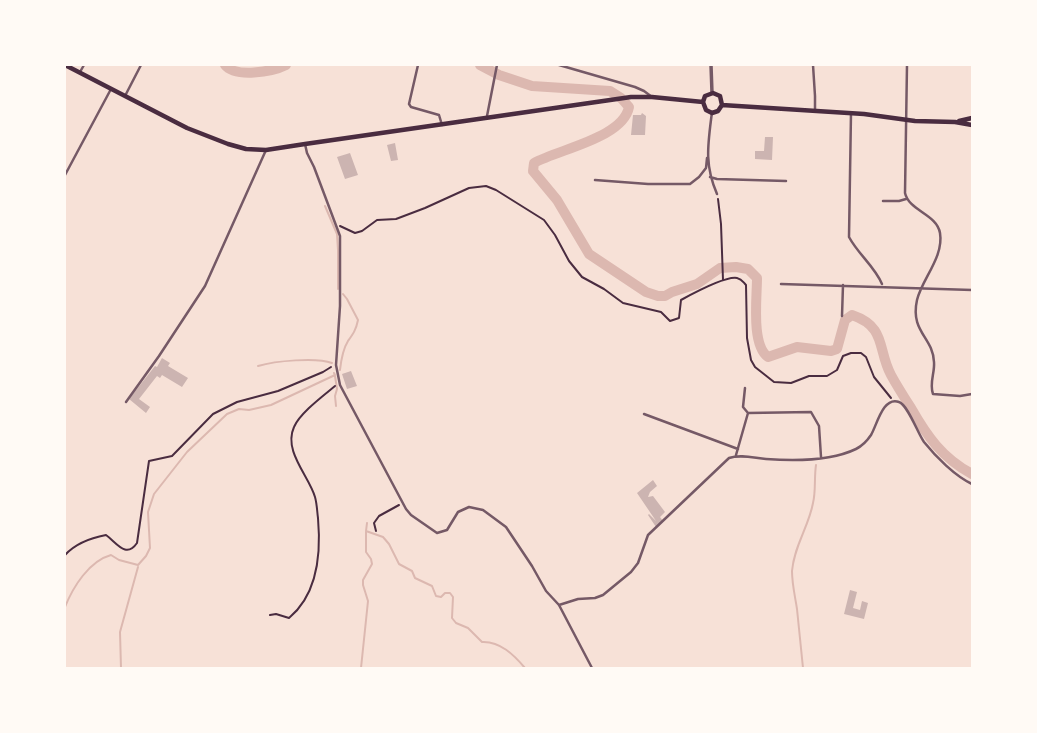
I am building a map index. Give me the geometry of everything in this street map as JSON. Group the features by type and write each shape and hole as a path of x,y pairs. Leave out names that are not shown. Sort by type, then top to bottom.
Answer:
{"main road":[{"path":"65,65 202,135 236,147 267,150 631,97 703,102"},
{"path":"712,93 720,96 723,105 718,111 712,112 706,110 703,102 705,96 712,93"},
{"path":"723,105 851,113 972,125"},
{"path":"955,122 972,118"}],"street":[{"path":"80,72 84,65"},
{"path":"125,96 141,65"},
{"path":"418,65 411,107 439,115 442,125"},
{"path":"559,65 635,87 652,97"},
{"path":"711,65 712,93"},
{"path":"813,65 815,111"},
{"path":"907,65 906,199 932,220 940,234 938,252 921,287 915,314 916,322 934,360 931,388 933,394 972,394"},
{"path":"487,118 496,67"},
{"path":"65,175 111,89"},
{"path":"595,180 690,184 706,168 712,112"},
{"path":"851,113 849,237 882,286"},
{"path":"305,144 340,236 336,365 342,390 403,503 411,515 437,533 447,530 458,512 475,507 493,516 506,527 546,591 559,605 593,668"},
{"path":"125,402 205,286 267,150"},
{"path":"708,158 710,177 717,194"},
{"path":"710,177 786,181"},
{"path":"883,201 906,199"},
{"path":"781,284 972,290"},
{"path":"842,316 843,285"},
{"path":"745,388 743,407 748,412 811,412 819,426 821,457"},
{"path":"559,605 578,598 603,595 631,572 638,563 648,535 729,458 736,455 770,460 809,460 854,450 870,437 883,409 892,401 903,405 924,442 960,477 972,484"},
{"path":"736,455 748,412"},
{"path":"643,414 738,449"}],"path":[{"path":"336,226 355,233 377,220 396,219 469,188 486,186 544,220 582,277 623,303 661,312 670,321 679,318 681,300 734,277 746,285 747,338 751,360 755,367 774,382 791,383 809,376 827,376 837,369 843,356 861,353 866,357 874,377 892,401"},
{"path":"717,194 723,281"},
{"path":"65,555 70,549 90,538 106,535 123,549 134,548 137,543 149,461 172,456 213,414 237,402 278,391 336,365"},
{"path":"270,615 289,618 295,613 315,575 319,535 316,504 291,440 294,426 300,418 334,387"},
{"path":"376,531 374,523 377,518 403,503"}],"building":[{"path":"642,113 646,116 645,135 631,135 633,115"},
{"path":"765,137 773,137 772,160 755,159 755,151 764,151"},
{"path":"395,143 398,160 391,161 387,145"},
{"path":"350,153 358,175 345,179 337,157"},
{"path":"162,358 170,363 168,366 188,378 182,387 162,375 160,378 157,376 139,399 150,407 146,413 129,399"},
{"path":"351,371 357,386 347,389 342,374"},
{"path":"653,480 657,486 648,497 653,496 665,512 660,517 663,521 656,527 648,515 656,521 637,493"},
{"path":"850,590 857,592 853,608 860,610 862,601 868,603 864,619 844,614"}],"waterway":[{"path":"225,65 245,73 263,72 286,65"},
{"path":"480,65 499,75 532,86 610,91 629,107 624,118 603,135 534,163 533,171 557,200 589,254 646,292 658,296 697,284 720,268 748,269 757,278 757,332 759,342 768,357 797,347 831,351 837,349 845,320 852,315 863,320 876,332 891,375 929,437 952,461 972,474"},
{"path":"325,206 337,234 338,289"},
{"path":"340,370 345,348 358,320 343,294"},
{"path":"258,366 295,360 332,363"},
{"path":"65,607 83,576 103,558 111,555 138,565 146,556 150,548 148,512 154,494 187,452 227,414 239,409 249,410 271,405 335,375 334,373"},
{"path":"335,376 336,406"},
{"path":"803,668 792,571 813,503 816,465"},
{"path":"367,523 366,531 383,537 399,564 412,571 415,578 432,586 436,596 450,593 453,597 452,618 456,623 468,628 482,642 489,642 506,650 525,668"},
{"path":"361,668 368,601 363,580 372,564 366,552 366,532"},
{"path":"121,668 120,632 138,567"}]}
